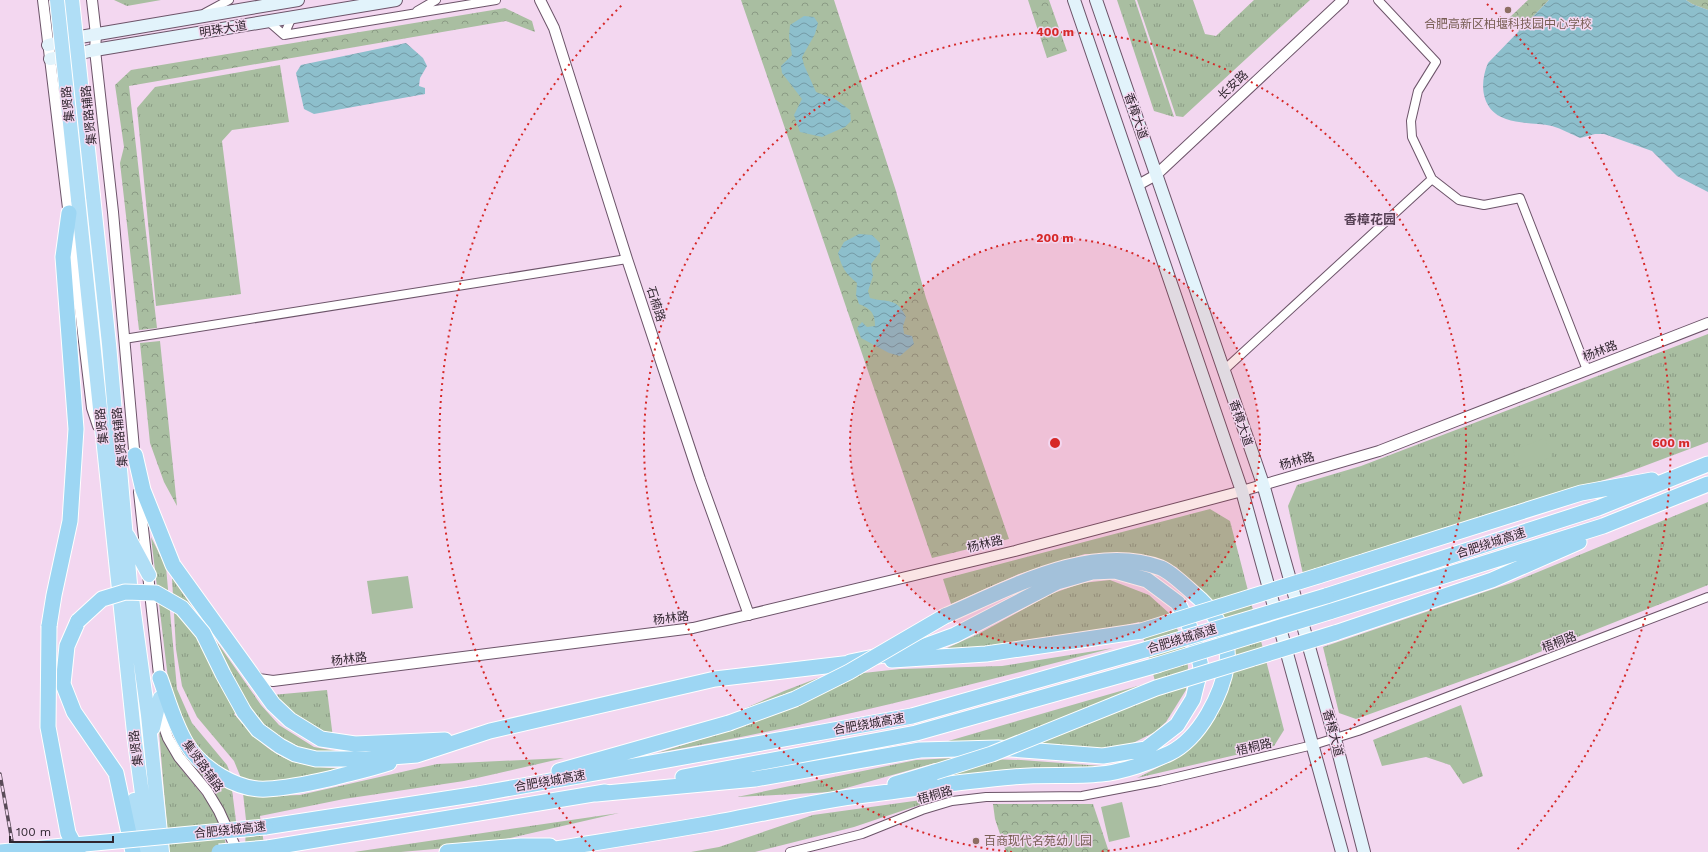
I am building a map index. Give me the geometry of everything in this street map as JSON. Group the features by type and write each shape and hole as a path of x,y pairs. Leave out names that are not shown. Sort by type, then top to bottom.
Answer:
{"highway":[{"name":"集贤路","path":"57,0 136,742 150,852"},
{"name":"集贤路","path":"72,0 109,344 130,584 151,740 162,852"},
{"path":"69,213 64,257 76,429 70,521 49,626 48,727 68,833 78,852"},
{"path":"135,455 144,490 173,565 273,704 290,720 321,739 355,744 466,739"},
{"name":"合肥绕城高速","path":"0,852 265,827 478,794 912,716 1148,649 1326,596 1598,508 1708,464"},
{"path":"160,678 175,719 186,743 202,762 223,778 240,785 265,790 299,786 382,766 490,731 715,679 850,662 986,654 1141,631 1580,493 1686,473"},
{"name":"合肥绕城高速","path":"218,852 268,848 596,794 916,733 1157,665 1329,612 1602,526 1708,484"},
{"path":"860,795 992,754 1156,688 1335,633 1492,580 1691,491"},
{"path":"125,530 149,575"},
{"path":"478,794 729,723 795,699 849,672 945,616 1027,581 1060,569 1097,562 1129,561 1163,569 1205,604 1219,624 1228,645 1228,660 1223,682 1213,706 1191,738 1173,751 1150,762 1103,774 1015,777 860,795 654,834 538,852"},
{"path":"596,794 754,780 920,750 998,748 1103,756 1146,748 1177,725 1193,699 1201,667 1189,624 1178,603 1147,580 1115,571 1092,572 1057,582 955,635 928,644 850,662"},
{"path":"133,852 116,773 74,712 63,684 67,646 78,621 102,599 125,592 156,593 182,608 203,633 244,712 258,730 280,746 295,754 316,759 417,755"},
{"path":"151,740 160,698"},
{"path":"136,742 133,790 139,852"},
{"path":"447,852 521,846 572,846"}],"main road":[{"name":"明珠大道","path":"48,45 96,35 298,0"},
{"name":"明珠大道","path":"50,59 95,50 396,0"},
{"name":"香樟大道","path":"1074,0 1242,491 1342,852"},
{"name":"香樟大道","path":"1096,0 1263,484 1335,739 1364,852"}],"street":[{"name":"集贤路辅路","path":"43,0 92,408 104,445"},
{"name":"集贤路辅路","path":"92,0 96,35 95,50 135,455 160,678 162,721 168,738 179,756 207,791 219,811 234,844 233,852"},
{"path":"197,17 230,0"},
{"path":"413,14 436,0"},
{"path":"284,35 496,0"},
{"name":"石楠路","path":"540,0 554,28 627,259 700,479 750,615"},
{"name":"长安路","path":"1138,185 1156,175 1343,0"},
{"path":"1378,0 1436,62 1418,91 1411,121 1412,137 1432,179 1459,200 1484,205 1520,198 1587,370"},
{"path":"284,35 292,17"},
{"path":"268,21 284,35"},
{"path":"1223,371 1432,179"},
{"path":"124,339 627,259"},
{"name":"杨林路","path":"246,667 259,679 273,681 373,669 490,652 693,628 750,615 1015,551 1242,491 1379,451 1708,323"},
{"name":"梧桐路","path":"790,852 862,834 922,810 952,801 986,797 1082,796 1160,781 1335,739 1708,597"}],"green space":[{"path":"114,0 161,0 127,6"},
{"path":"741,0 834,0 896,191 926,298 1009,539 932,558"},
{"path":"1028,0 1049,0 1067,51 1047,58"},
{"path":"1117,0 1135,0 1174,117 1154,111"},
{"path":"1137,0 1193,0 1205,34 1216,36 1254,0 1310,0 1183,117 1176,116"},
{"path":"1528,0 1549,0 1519,31 1508,19"},
{"path":"1686,0 1708,0 1708,10 1692,4"},
{"path":"505,8 532,21 535,32 506,21 129,86 157,328 139,330 120,163 124,147 115,85 131,70"},
{"path":"280,65 289,122 232,130 222,141 241,294 156,306 137,108 155,87"},
{"path":"1708,334 1708,442 1623,474 1303,574 1288,506 1297,485 1361,466"},
{"path":"160,341 177,506 164,482 150,443 140,343"},
{"path":"1545,438 1552,457 1520,469 1513,450"},
{"path":"1708,502 1708,585 1517,661 1356,719 1339,713 1323,647 1511,583"},
{"path":"1210,509 1230,521 1284,730 1274,746 1137,778 1167,763 1197,739 1234,667 1208,599 1176,567 1138,554 1085,554 1019,574 951,604 943,579"},
{"path":"151,537 166,567 177,689 192,723 227,765 231,775 219,768 204,755 187,736 169,687"},
{"path":"408,576 413,608 372,614 367,581"},
{"path":"172,578 261,705 279,725 314,747 336,751 374,752 309,754 277,740 245,707 234,714 248,730 273,752 299,763 332,768 353,769 295,780 264,782 241,778 234,761 197,717 182,686 176,649"},
{"path":"1110,580 1149,595 1170,614 1185,645 1188,667 1186,690 1166,722 1155,732 1129,745 1115,749 938,744 1155,681 1139,622 1084,635 936,653 980,633 1051,594 1082,583"},
{"path":"1113,648 829,718 772,731 657,753 735,729 730,715 818,678 900,669 1002,666"},
{"path":"327,690 333,738 309,728 272,695"},
{"path":"1461,705 1483,776 1463,784 1450,765 1426,757 1382,766 1373,740"},
{"path":"158,719 164,740 174,759 200,791 215,814 225,838 226,852 169,852"},
{"path":"171,727 232,790 236,821 236,838 217,799 183,751"},
{"path":"564,758 464,781 344,799 260,816 265,852 245,852 246,820 243,793 271,796 300,795 437,764"},
{"path":"953,758 1021,760 1102,766 941,780 935,763 832,792 737,797 916,760"},
{"path":"943,797 854,827 755,852 691,852 719,847 813,815"},
{"path":"1122,802 1130,837 1109,842 1101,807"},
{"path":"993,804 1093,804 1109,852 1006,852 995,819"},
{"path":"619,813 480,845 401,852 354,852"}],"water":[{"path":"1549,0 1686,0 1708,10 1708,192 1677,176 1652,151 1604,134 1595,134 1580,138 1552,126 1511,121 1491,110 1484,96 1483,88 1485,71 1488,63"},
{"path":"804,16 814,17 818,23 815,34 802,57 816,92 835,99 850,110 851,121 845,127 822,137 800,132 794,115 802,99 782,73 781,66 792,55 789,37 790,25"},
{"path":"406,43 423,58 427,66 420,78 419,86 425,88 425,94 314,114 304,109 296,73 301,65"},
{"path":"859,234 872,235 880,243 880,252 871,264 873,276 868,291 870,298 891,302 899,306 906,317 903,326 904,334 912,336 914,344 900,356 889,353 861,338 857,328 862,322 867,327 875,326 874,318 872,312 859,304 856,295 857,283 844,270 838,253 844,242"}],"railway":[{"path":"0,774 14,852"}],"place":[{"name":"合肥高新区柏堰科技园中心学校","path":"1508,10"},
{"name":"百商现代名苑幼儿园","path":"976,841"}],"district":[{"name":"香樟花园","path":"1370,219"}]}
